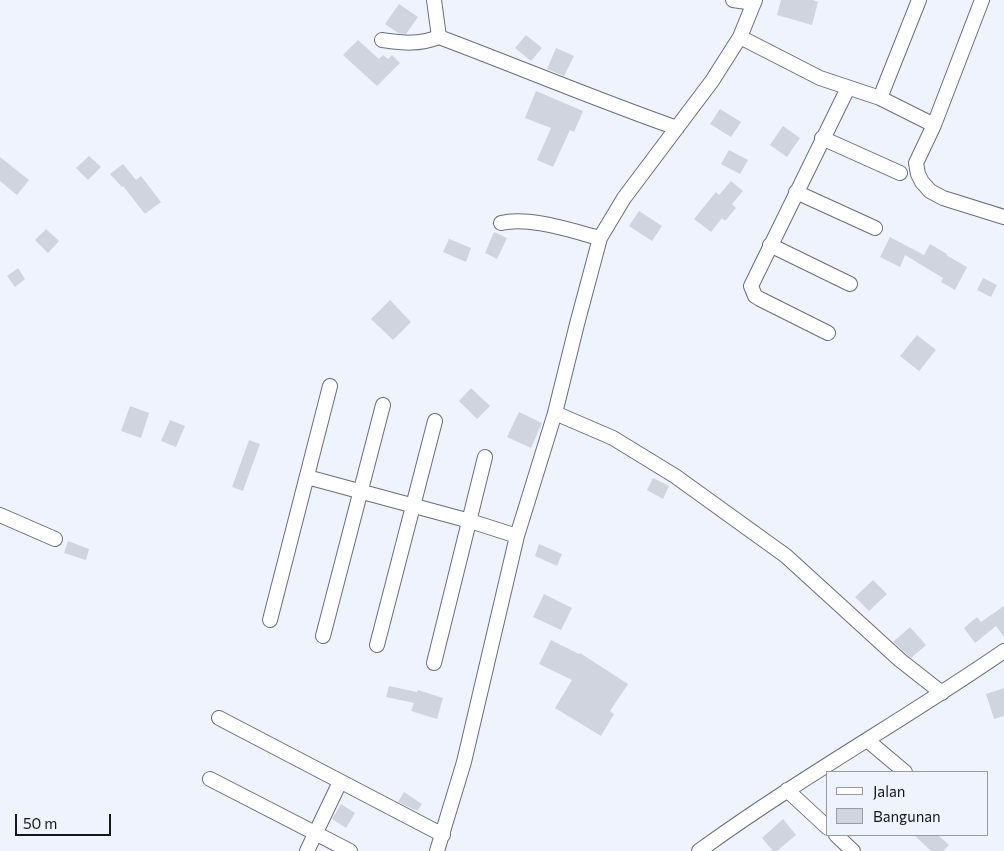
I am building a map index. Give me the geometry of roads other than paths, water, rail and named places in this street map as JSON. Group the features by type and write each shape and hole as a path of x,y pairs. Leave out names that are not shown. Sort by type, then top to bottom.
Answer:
{"street":[{"path":"434,0 439,37"},
{"path":"437,851 464,762 517,536 555,413 600,238 624,198 712,81 740,37 754,2 733,0"},
{"path":"880,98 919,0"},
{"path":"982,0 934,125 916,163 918,174 930,191 943,198 1004,217"},
{"path":"382,40 411,44 439,37 528,70 592,98 677,128"},
{"path":"740,37 820,78 880,98 934,125"},
{"path":"828,333 755,296 751,286 848,88"},
{"path":"822,138 900,173"},
{"path":"796,192 875,228"},
{"path":"501,223 511,221 529,222 600,238"},
{"path":"770,245 850,284"},
{"path":"270,620 330,386"},
{"path":"323,636 383,405"},
{"path":"555,413 621,443 675,476 778,550 900,660 942,693"},
{"path":"377,645 435,421"},
{"path":"434,663 485,457"},
{"path":"307,477 470,521 517,536"},
{"path":"0,516 55,540"},
{"path":"700,851 787,790 942,693 1004,651"},
{"path":"219,718 442,835"},
{"path":"866,740 904,771"},
{"path":"210,779 350,851"},
{"path":"307,851 340,782"},
{"path":"787,790 826,826"},
{"path":"837,836 853,851"}]}
